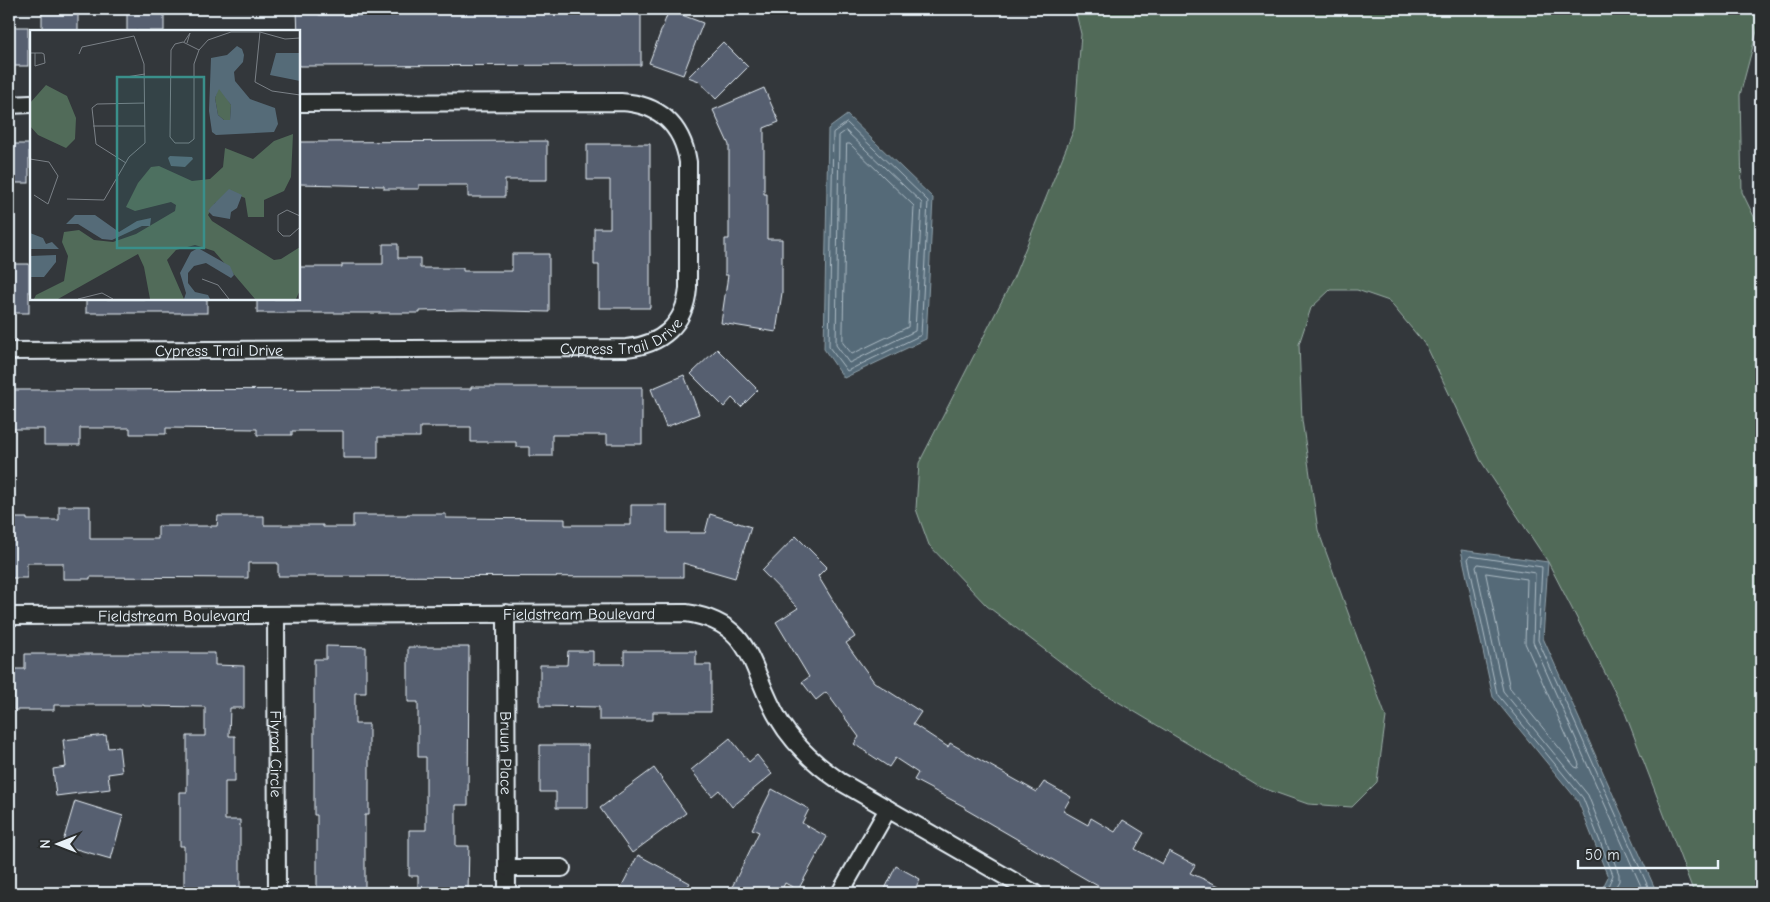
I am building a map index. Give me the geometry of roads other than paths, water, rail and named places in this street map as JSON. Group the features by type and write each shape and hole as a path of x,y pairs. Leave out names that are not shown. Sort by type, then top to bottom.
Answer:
{"street":[{"name":"Cypress Trail Drive","path":"9,351 626,348 642,346 657,340 671,329 679,318 686,304 688,288 688,162 683,142 677,130 668,119 653,109 638,104 620,102 300,104"},
{"path":"9,105 30,104"},
{"name":"Fieldstream Boulevard","path":"9,616 686,613 704,616 724,624 735,633 746,648 776,714 807,755 841,782 1034,893"},
{"name":"Bruun Place","path":"506,614 507,893"},
{"name":"Flyrod Circle","path":"276,615 277,893"},
{"path":"840,893 888,809"},
{"path":"507,868 562,868"}],"water":[{"path":"847,115 933,198 926,339 844,378 824,349 828,129"},
{"path":"1461,550 1548,562 1543,638 1657,893 1600,893 1608,877 1578,801 1493,697"}]}
